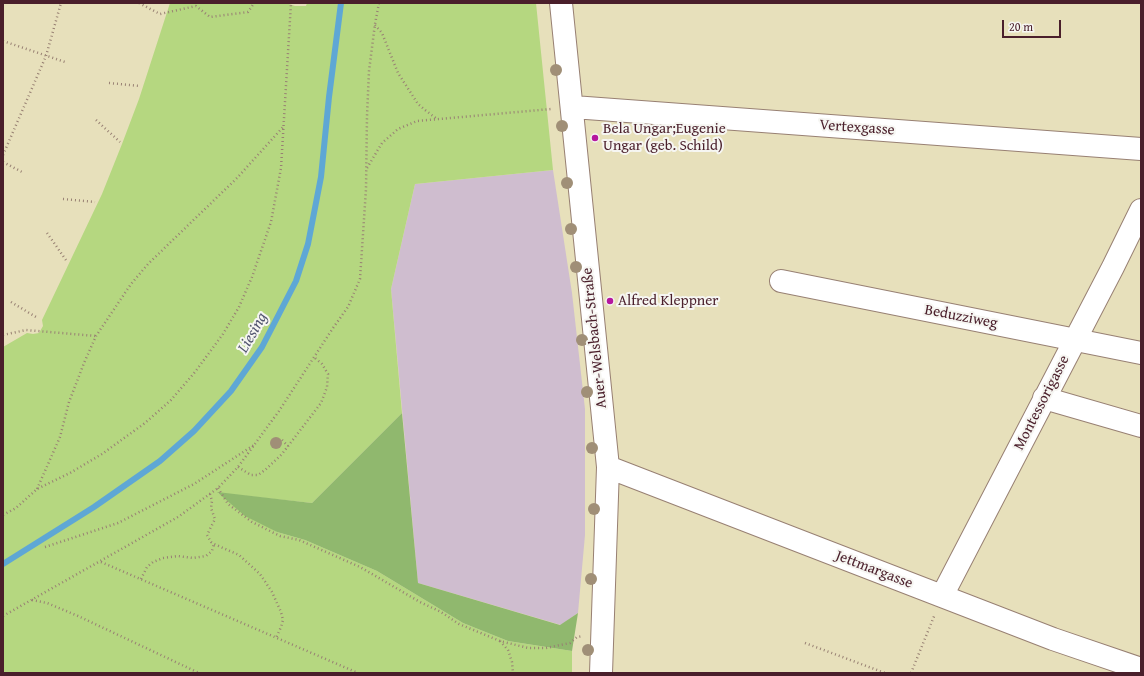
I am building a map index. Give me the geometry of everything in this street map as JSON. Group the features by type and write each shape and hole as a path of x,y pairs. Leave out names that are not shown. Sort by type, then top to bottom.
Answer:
{"street":[{"name":"Auer-Welsbach-Straße","path":"562,3 608,467 601,673"},
{"name":"Vertexgasse","path":"573,108 1141,149"},
{"name":"Montessorigasse","path":"942,596 1113,267 1141,210"},
{"name":"Beduzziweg","path":"781,281 1141,353"},
{"path":"1044,398 1141,426"},
{"name":"Jettmargasse","path":"608,467 1053,639 1141,669"}],"path":[{"path":"3,155 46,56 61,3"},
{"path":"139,3 160,14 196,6 210,17 248,12 254,3"},
{"path":"3,515 16,508 38,489 70,473 102,454 145,423 171,400 195,372 223,334 239,307 252,278 270,222 281,168 291,3"},
{"path":"3,616 178,517 218,488 238,467 256,444 315,358 332,328 348,307 360,278 366,189 366,116 369,70 379,3"},
{"path":"375,24 387,44 398,73 418,104 437,119"},
{"path":"3,42 65,62"},
{"path":"109,83 140,86"},
{"path":"366,168 382,144 398,129 417,121 573,108"},
{"path":"96,120 120,142"},
{"path":"38,489 60,437 71,396 96,336 131,284 148,264 237,178 284,125"},
{"path":"3,162 24,173"},
{"path":"63,199 95,202"},
{"path":"47,233 66,260"},
{"path":"11,302 36,317"},
{"path":"3,335 26,330 96,336"},
{"path":"238,467 250,475 258,475 265,470 288,446 321,403 327,387 328,374 322,364 315,358"},
{"path":"282,440 288,446"},
{"path":"45,547 118,523 194,484 256,444"},
{"path":"218,488 228,504 252,522 280,536 300,540 360,567 420,602 441,612 459,624 500,642 528,648 546,648 570,643 577,636 603,635"},
{"path":"210,494 212,501 211,508 215,519 207,535 214,544 239,555 260,574 272,592 281,612 283,620 276,638"},
{"path":"141,579 147,567 153,562 162,558 178,556 193,558 206,556 212,551 214,544"},
{"path":"100,562 358,673"},
{"path":"911,673 942,596"},
{"path":"32,600 47,603 78,616 199,673"},
{"path":"500,642 508,650 512,662 513,673"},
{"path":"805,643 885,673"}],"shaded area":[{"path":"553,170 572,293 585,409 585,535 578,613 561,625 418,583 391,289 415,184"}],"green space":[{"path":"170,3 286,3 295,6 306,6 307,3 536,3 553,170 415,184 391,289 402,413 312,503 218,493 277,532 305,540 377,571 463,623 508,641 572,651 572,673 3,673 3,347 27,333 39,333 43,326 42,320 102,194 122,144 139,99"},
{"path":"402,413 418,583 560,625 578,613 572,651 508,641 463,623 377,571 305,540 277,532 245,516 217,492 312,503"}],"waterway":[{"name":"Liesing","path":"3,564 94,507 160,461 194,431 231,391 262,347 296,281 308,244 321,177 341,3"}],"place":[{"name":"Bela Ungar;Eugenie Ungar (geb. Schild)","path":"595,138"},
{"name":"Alfred Kleppner","path":"610,301"}]}
